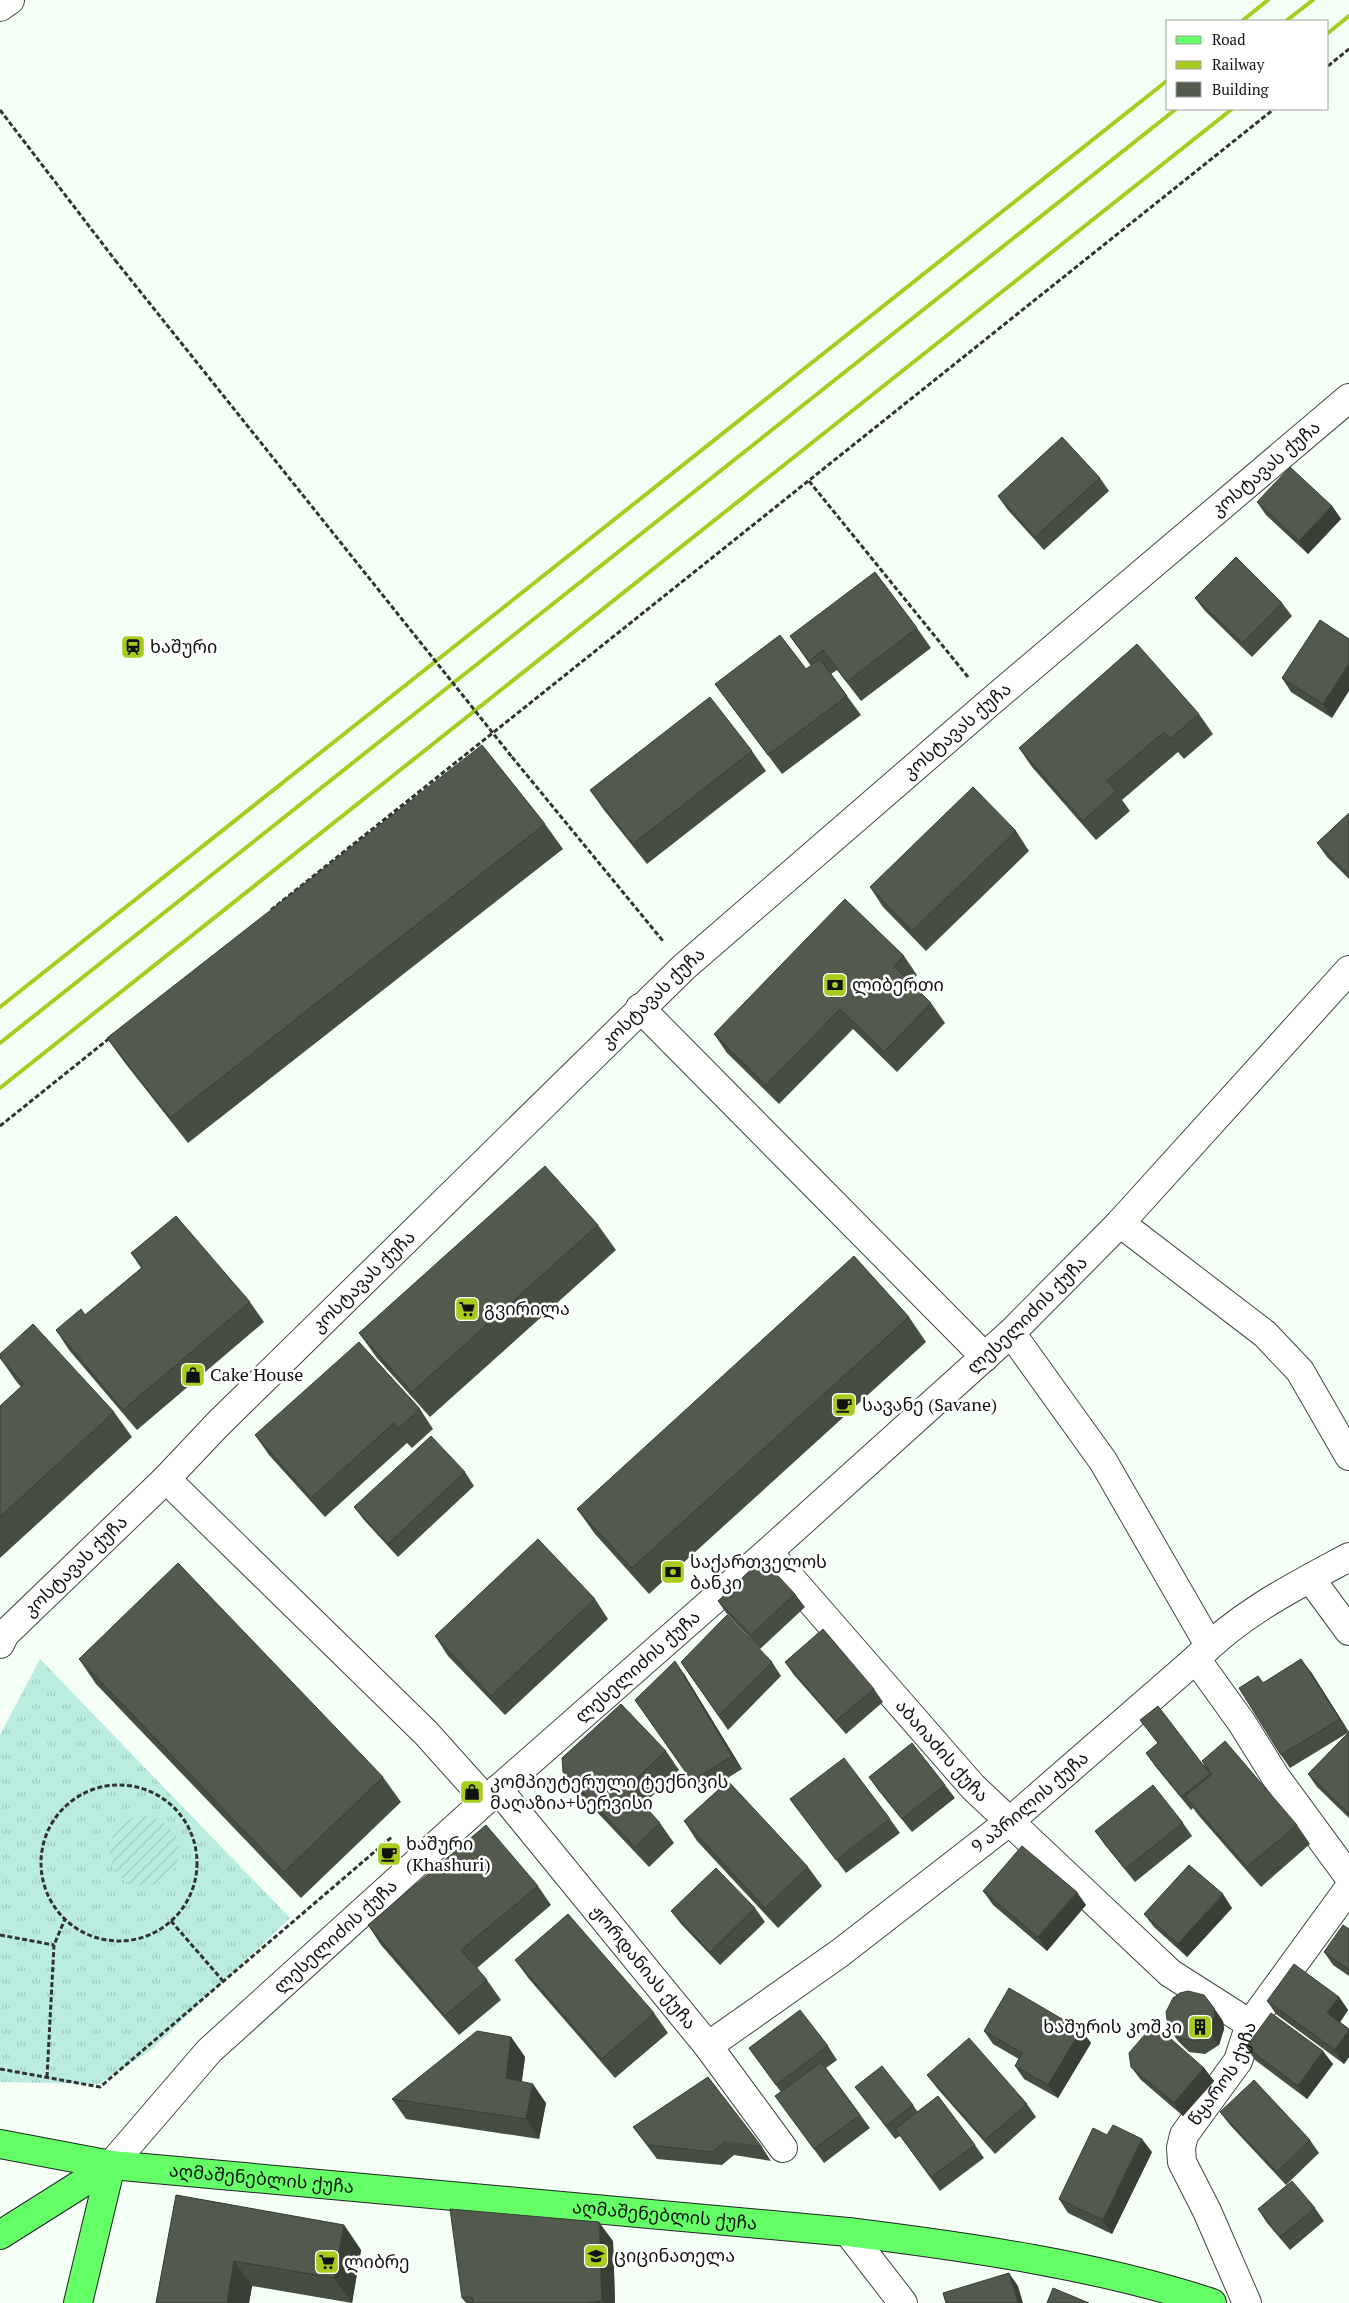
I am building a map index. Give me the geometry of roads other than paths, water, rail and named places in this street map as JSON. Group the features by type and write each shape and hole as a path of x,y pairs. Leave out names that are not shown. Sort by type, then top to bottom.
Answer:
{"main road":[{"name":"აღმაშენებლის ქუჩა","path":"0,2144 110,2166 848,2232 951,2245 1067,2265 1212,2303"},
{"path":"0,2234 110,2166"},
{"path":"78,2303 110,2166"}],"street":[{"name":"კოსტავას ქუჩა","path":"2,1637 166,1479 217,1425 640,1008 684,967 989,703 1349,398"},
{"name":"ლესელიძის ქუჩა","path":"110,2166 209,2052 492,1794 768,1552 1010,1333 1120,1223 1349,970"},
{"path":"640,1008 985,1357"},
{"path":"1120,1223 1265,1334 1300,1371 1349,1456"},
{"path":"1010,1333 1103,1461 1242,1723 1275,1776 1349,1878"},
{"name":"ჟორდანიას ქუჩა","path":"166,1479 426,1733 492,1794 708,2046 783,2148"},
{"name":"აბაიაძის ქუჩა","path":"768,1552 973,1787 1170,1972 1250,2024"},
{"name":"9 აპრილის ქუჩა","path":"708,2046 840,1953 1010,1821 1203,1652 1262,1605 1349,1557"},
{"path":"1310,1578 1349,1630"},
{"name":"წყაროს ქუჩა","path":"1246,2303 1206,2211 1182,2162 1181,2148 1184,2136 1190,2126 1238,2061 1250,2024 1349,1888"},
{"path":"848,2232 903,2303"}],"railway":[{"path":"1243,20 1268,0"},
{"path":"1287,20 1313,0"},
{"path":"1329,32 1349,16"},
{"path":"0,1007 1166,82"},
{"path":"0,1043 1175,110"},
{"path":"0,1088 1231,110"}],"place":[{"name":"ხაშური","path":"133,647"},
{"name":"ლიბერთი","path":"835,985"},
{"name":"გვირილა","path":"467,1309"},
{"name":"Cake House","path":"193,1375"},
{"name":"სავანე (Savane)","path":"844,1405"},
{"name":"საქართველოს ბანკი","path":"673,1572"},
{"name":"კომპიუტერული ტექნიკის მაღაზია+სერვისი","path":"472,1792"},
{"name":"ხაშური (Khashuri)","path":"389,1854"},
{"name":"ხაშურის კოშკი","path":"1200,2027"},
{"name":"ციცინათელა","path":"596,2256"},
{"name":"ლიბრე","path":"327,2262"}]}
